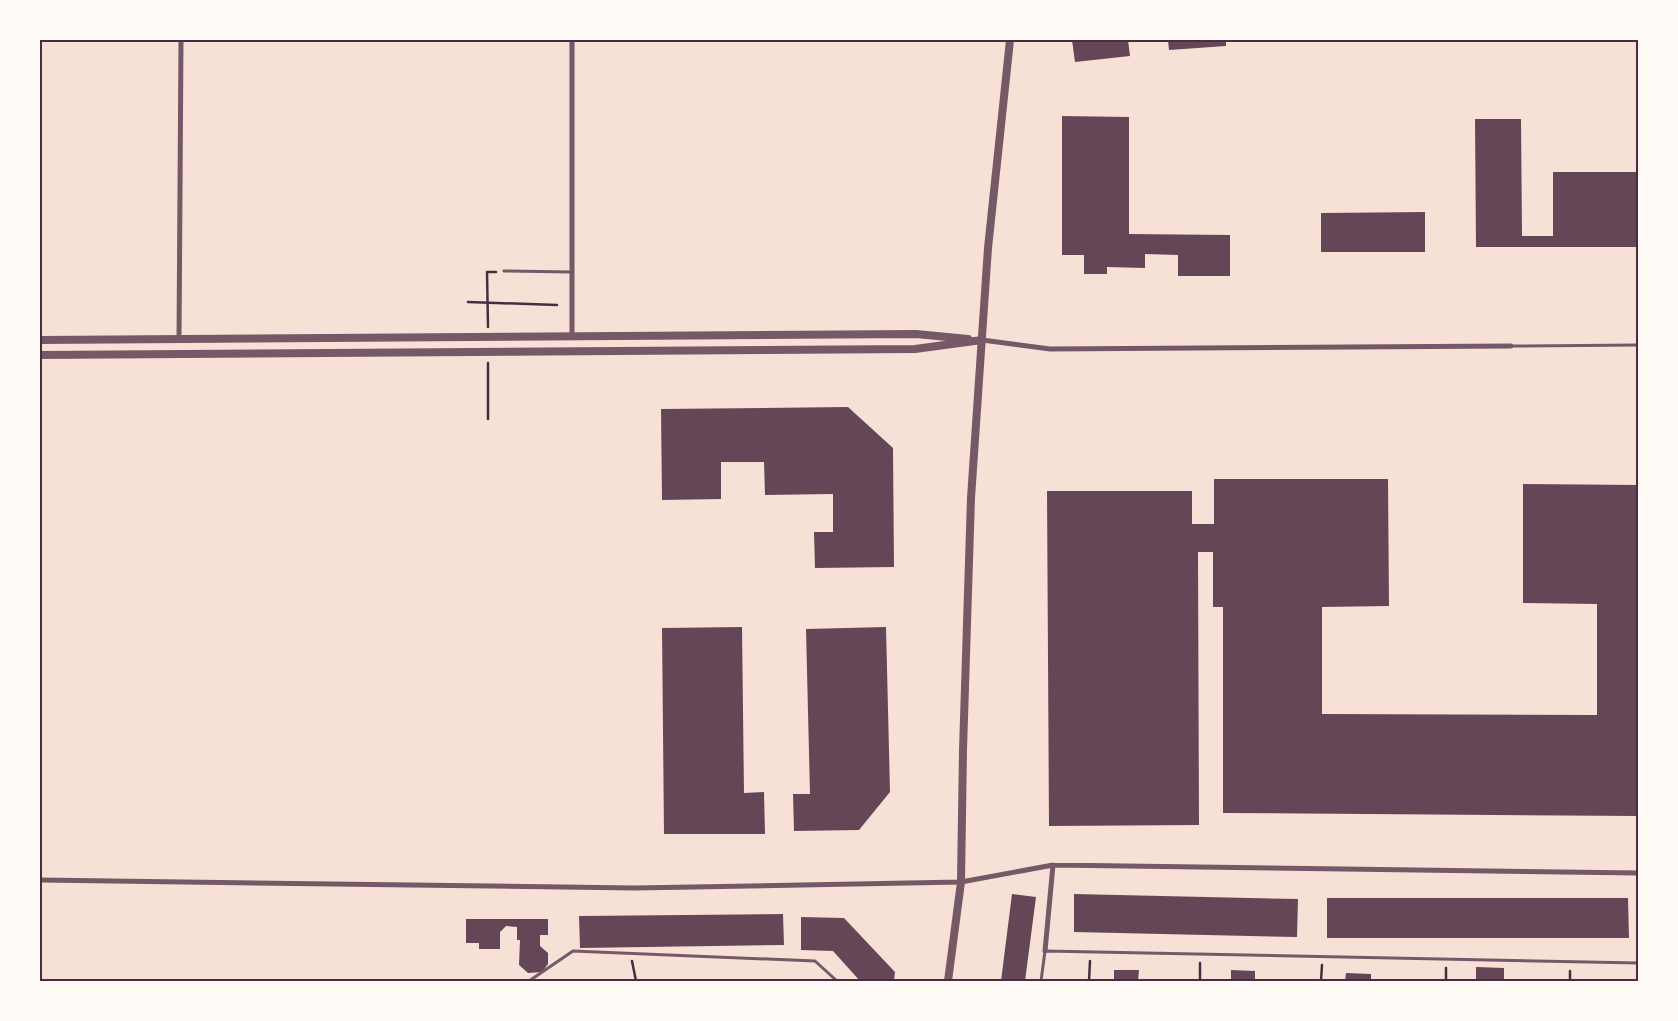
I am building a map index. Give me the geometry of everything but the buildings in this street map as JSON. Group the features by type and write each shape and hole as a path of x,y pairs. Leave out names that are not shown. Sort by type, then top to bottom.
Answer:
{"street":[{"path":"179,340 181,40"},
{"path":"572,40 572,336"},
{"path":"948,981 961,882 971,498 988,248 1010,40"},
{"path":"40,340 916,334 1050,348 1511,346"},
{"path":"40,355 915,349 982,340"},
{"path":"1045,951 1053,865"},
{"path":"40,880 636,888 961,882 1053,865 1638,873"}],"lane":[{"path":"504,272 572,272"},
{"path":"1511,346 1638,345"},
{"path":"529,981 573,951 816,961 837,981"},
{"path":"1041,981 1045,951 1638,963"}],"path":[{"path":"487,290 487,272 504,272"},
{"path":"468,302 557,305"},
{"path":"1089,981 1090,952"},
{"path":"630,953 636,981"},
{"path":"1200,981 1201,954"},
{"path":"1321,981 1322,957"},
{"path":"1446,981 1447,959"}]}
